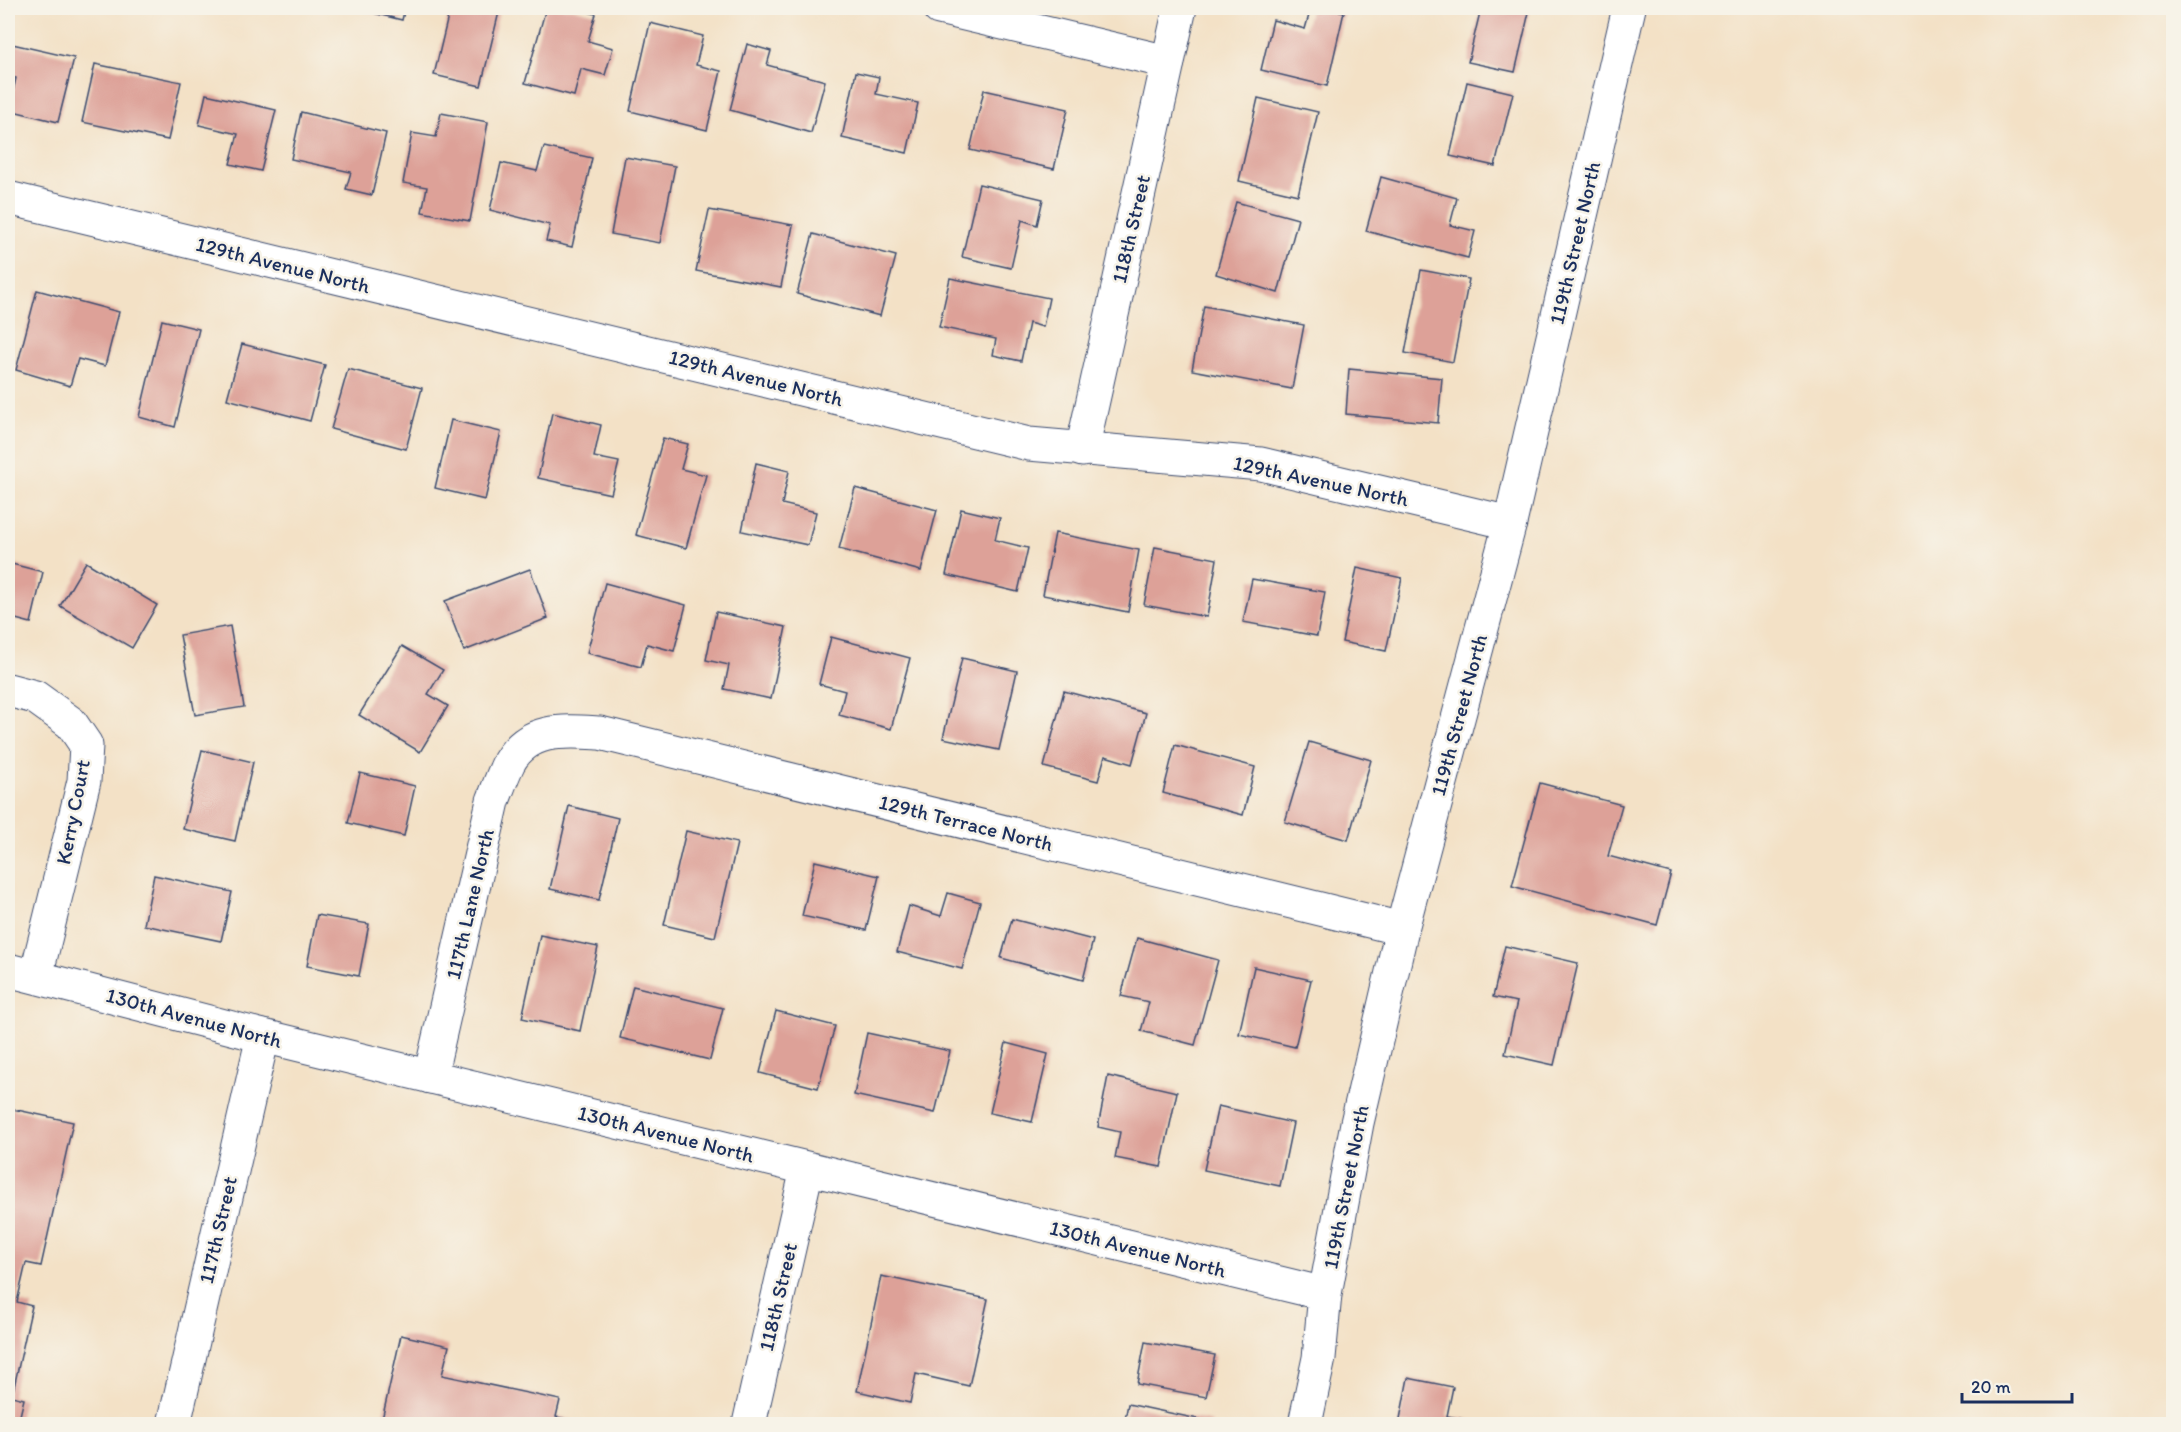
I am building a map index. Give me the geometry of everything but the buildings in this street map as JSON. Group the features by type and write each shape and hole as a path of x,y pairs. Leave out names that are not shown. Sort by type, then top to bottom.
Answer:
{"street":[{"path":"939,8 1168,62"},
{"name":"118th Street","path":"1082,450 1180,8"},
{"name":"119th Street North","path":"1305,1425 1319,1358 1325,1294 1357,1123 1402,929 1510,523 1629,8"},
{"name":"129th Avenue North","path":"8,198 1029,444 1261,464 1510,523"},
{"name":"Kerry Court","path":"8,690 35,697 72,723 86,745 84,781 22,973"},
{"name":"129th Terrace North","path":"530,739 560,731 600,733 1402,929"},
{"name":"117th Lane North","path":"430,1077 493,801 510,760 530,739"},
{"name":"130th Avenue North","path":"22,973 263,1036 1325,1294"},
{"name":"117th Street","path":"174,1425 263,1036"},
{"name":"118th Street","path":"749,1425 807,1168"}]}
